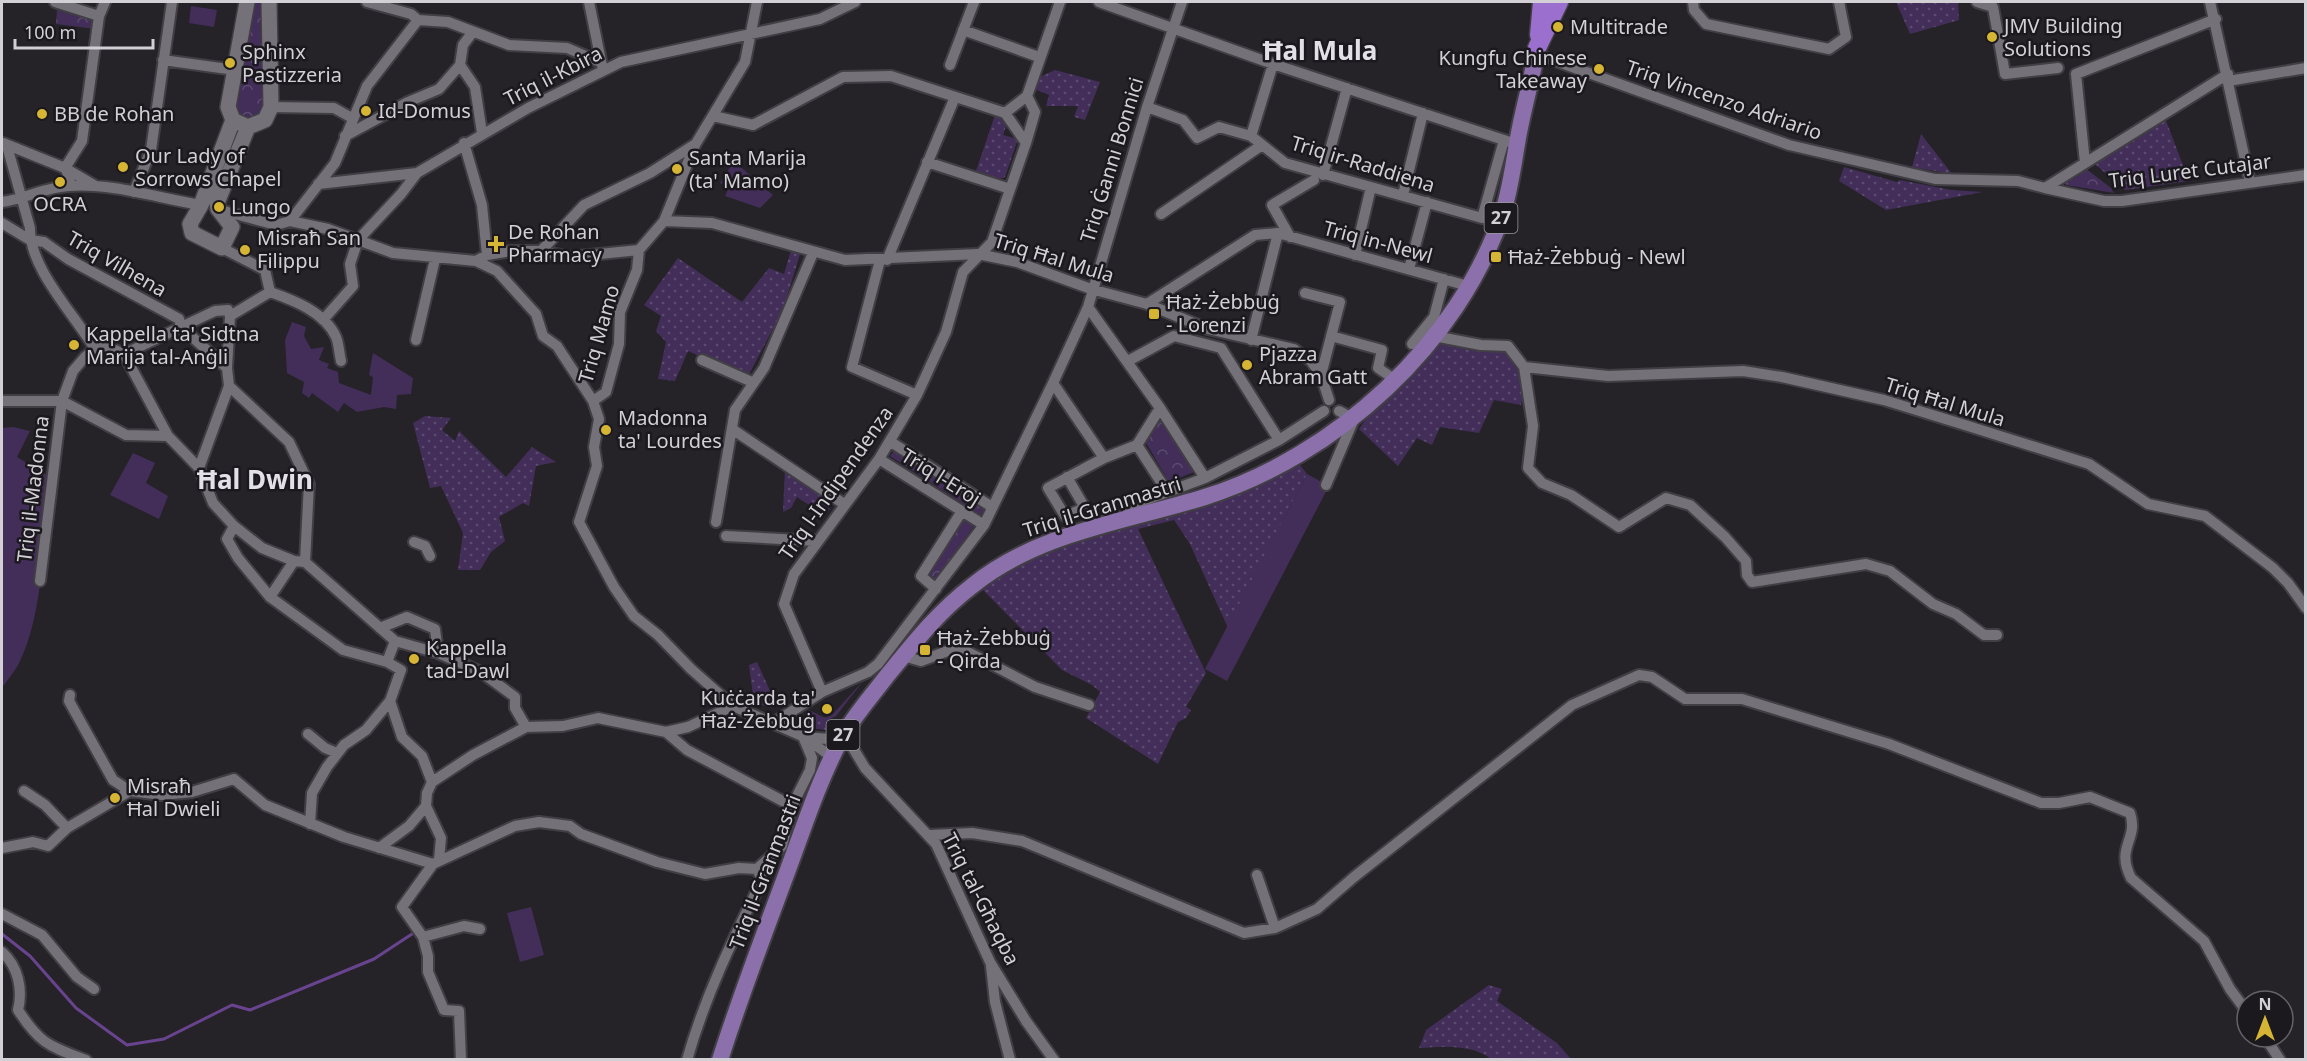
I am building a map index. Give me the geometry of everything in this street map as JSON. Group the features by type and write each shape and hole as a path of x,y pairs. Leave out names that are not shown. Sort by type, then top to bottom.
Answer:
{"highway":[{"name":"27","path":"1537,51 1540,2"},
{"name":"27","path":"1537,51 1551,2"},
{"path":"1537,51 1559,2"}],"main road":[{"name":"Triq il-Granmastri","path":"720,1059 800,836 832,757 842,737 903,656 931,622 951,603 974,584 1020,554 1106,524 1231,488 1272,470 1328,438 1336,414 1394,379 1434,336 1468,286 1503,212 1511,142 1537,51"}],"street":[{"path":"55,2 99,16"},
{"path":"65,168 82,141 99,16 105,2"},
{"path":"134,192 150,150 172,2"},
{"path":"247,2 228,107 233,120 248,128"},
{"path":"232,227 218,209 217,203 248,128 265,120 271,107 269,2"},
{"path":"367,2 411,14 418,20 448,22 472,33 482,34 509,45 567,48 602,65"},
{"path":"589,2 602,65"},
{"name":"Triq Mamo","path":"593,401 606,392 619,344 620,312 637,270 639,250 664,221 695,145 713,116 723,94 745,62 757,2"},
{"name":"Triq il-Kbira","path":"318,184 417,172 528,108 587,81 602,65 752,32 820,20 855,2"},
{"path":"950,65 974,2"},
{"path":"1005,113 1028,96 1039,57 1060,2"},
{"path":"1099,2 1273,64 1511,142"},
{"name":"Triq Ġanni Bonnici","path":"775,722 822,692 868,672 878,664 984,525 1088,307 1091,289 1147,107 1182,2"},
{"path":"1693,2 1694,10 1706,24 1829,49 1846,37 1839,2"},
{"path":"1977,2 1993,7 2005,74 2058,68"},
{"path":"2210,2 2216,19 2250,182"},
{"path":"2085,163 2076,74 2216,19"},
{"path":"290,221 334,163 367,86 418,20"},
{"path":"963,30 1039,57"},
{"path":"345,136 408,102 439,89 460,65 463,45 472,33"},
{"name":"Triq Vincenzo Adriario","path":"1537,51 1789,146 1935,179 2018,182 2045,188"},
{"path":"163,60 235,70"},
{"path":"1251,136 1273,64"},
{"path":"460,65 475,87 482,134"},
{"path":"2045,188 2228,78 2306,68"},
{"path":"713,116 753,125 843,77 891,76 1005,113 1026,143"},
{"path":"1290,237 1272,205 1318,177 1347,88"},
{"name":"Triq l-Indipendenza","path":"822,692 784,604 794,574 891,442 917,395 946,332 963,272 992,242 1035,112 1028,96"},
{"path":"917,395 852,367 884,260 955,97"},
{"path":"271,107 334,108 352,118"},
{"name":"Triq ir-Raddiena","path":"1147,107 1183,120 1197,138 1219,127 1251,136 1285,163 1318,177 1403,195 1482,218 1511,142"},
{"path":"1403,195 1423,113"},
{"path":"233,120 201,205 189,227 192,233 265,270 270,292"},
{"path":"464,143 482,205 487,255"},
{"path":"4,144 65,168 94,186"},
{"path":"4,144 30,228 30,240 50,283 95,349 106,346 124,354 168,436 199,468 213,503 234,526 262,548 300,562 395,641 438,653 481,672 515,697 515,708 526,727"},
{"name":"Triq Mamo","path":"541,251 584,205 650,173 695,145"},
{"path":"1161,214 1262,145"},
{"path":"927,162 1010,189"},
{"path":"65,168 70,178 67,186"},
{"path":"323,320 353,286 350,264 358,240 401,194 417,172"},
{"name":"Triq Luret Cutajar","path":"2045,188 2104,201 2122,201 2306,175"},
{"path":"2,202 22,199 67,186 94,186 201,205"},
{"path":"1355,255 1371,188"},
{"path":"180,201 192,220"},
{"path":"1409,269 1426,202"},
{"path":"218,209 276,225 290,221 358,240 393,253 435,259 476,261 497,271 536,314 543,336 557,346 593,401 599,419 594,447 597,466 579,522 614,587 634,616 733,706 775,722 802,736 832,757"},
{"path":"222,248 235,222 248,219"},
{"name":"Triq Ħal Mula","path":"664,221 712,223 813,253 845,260 978,254 1017,262 1091,289 1147,304 1208,329 1294,349 1311,360 1321,375 1329,400 1339,403 1336,414"},
{"name":"Triq Vilhena","path":"2,223 30,240 44,242 68,259 179,319 181,327 227,368"},
{"path":"1147,304 1255,235 1278,233 1251,340"},
{"name":"Triq in-Newl","path":"1278,233 1468,286"},
{"path":"476,261 487,255 541,251 570,257 639,250"},
{"path":"716,522 735,410 752,382 764,368 813,253"},
{"path":"416,340 435,259"},
{"path":"1412,344 1434,317 1444,279"},
{"path":"230,316 270,292 292,299 323,320 336,337 341,361"},
{"path":"1305,294 1340,302 1321,375"},
{"path":"1088,307 1128,361 1205,478"},
{"path":"124,354 215,311 228,310 230,316 227,368 229,386 199,468"},
{"path":"1128,361 1174,336 1221,348 1279,440"},
{"path":"1331,336 1382,350 1378,368 1394,379"},
{"path":"1434,336 1481,345 1508,346 1524,367 1533,426 1527,468 1542,483 1571,495 1619,527 1666,498 1690,505 1725,537 1746,561 1747,575 1752,582 1866,564 1890,571 1933,604 1956,614 1984,635 1997,635"},
{"name":"Triq il-Madonna","path":"40,581 62,401 73,371 95,349"},
{"path":"702,360 752,382"},
{"name":"Triq Ħal Mula","path":"1524,367 1608,376 1743,371 1782,377 1904,406 2089,464 2148,504 2205,516 2273,568 2288,583 2306,608"},
{"path":"1053,383 1104,458"},
{"path":"229,386 289,442 309,484 300,562 270,597"},
{"path":"2,401 62,401 126,435 168,436"},
{"path":"1071,475 1104,458 1137,445 1160,408"},
{"path":"1126,507 1166,490 1205,478 1336,414"},
{"path":"1328,438 1336,414"},
{"path":"1326,485 1336,414"},
{"path":"732,429 844,504"},
{"name":"Triq l-Eroj","path":"891,442 992,507"},
{"path":"1137,445 1166,490"},
{"name":"Triq l-Eroj","path":"879,459 984,525"},
{"path":"936,589 921,576 962,512"},
{"path":"234,526 227,539 238,558 270,597 344,650 387,662 401,670 390,701 366,730 344,745 337,753 312,793 310,824"},
{"path":"726,536 818,541"},
{"path":"414,542 425,546 430,556"},
{"path":"380,628 408,618 435,629 438,653"},
{"path":"387,662 395,641"},
{"path":"903,656 921,661 958,647 1035,687 1089,705"},
{"path":"933,840 972,833 1022,841 1244,933 1275,928 1317,909 1354,877 1572,705 1632,676 1646,675 1685,699 1742,699 1888,744 2041,803 2059,803 2090,797 2130,813 2134,825 2124,852 2124,864 2131,878 2204,941 2235,995"},
{"path":"70,695 69,701 113,780 130,791 162,795 192,792 234,779 265,805 310,824 398,856 436,862 515,826 539,822 570,826 581,834 657,862 705,874 739,868 757,869 782,846 792,806 810,770 812,758 802,736"},
{"path":"390,701 402,737 422,756 432,782"},
{"path":"461,1059 459,1011 444,1010 428,972 428,956 423,938 402,907 436,862 441,838 426,806 427,794 432,782 473,755 526,727 563,726 598,718 666,732 688,727 733,706"},
{"path":"666,732 687,750 792,806"},
{"path":"308,734 325,748 337,753"},
{"path":"802,736 842,737"},
{"name":"Triq tal-Għaqba","path":"842,737 865,768 933,840 990,962 1026,1021 1054,1059"},
{"path":"2,848 33,842 48,846 67,828 130,791"},
{"path":"24,792 45,805 67,828"},
{"path":"379,848 410,826 426,806"},
{"path":"687,1059 698,1020 717,974 762,880 757,869"},
{"path":"1257,875 1275,928"},
{"path":"2,914 42,934 77,976 94,989"},
{"path":"423,938 464,926 480,929"},
{"path":"2,952 15,965 21,1000 18,1010 35,1036 54,1048 86,1059"},
{"path":"990,962 995,1002 1010,1059"}],"green space":[{"path":"249,2 264,2 264,111 258,122 233,115"},
{"path":"1896,2 1958,2 1959,20 1910,34"},
{"path":"191,6 217,10 214,27 189,23"},
{"path":"57,10 97,22 96,29 56,24"},
{"path":"1055,70 1100,82 1085,120 1074,117 1078,106 1046,106 1049,95 1034,89 1037,78"},
{"path":"995,115 1004,117 1007,123 1003,135 1018,139 1005,177 1000,179 976,171"},
{"path":"2165,118 2189,181 2125,190 2096,165 2098,159"},
{"path":"1921,134 1952,174 1912,167"},
{"path":"734,161 773,195 760,208 725,196 729,187 720,183"},
{"path":"1844,167 1897,182 1900,180 1951,190 1983,192 1886,210 1839,181"},
{"path":"2085,168 2111,188 2114,193 2066,185 2065,180"},
{"path":"791,250 800,254 783,310 747,378 688,351 675,381 658,379 666,342 656,331 661,316 644,305 678,258 742,302 769,268 784,274"},
{"path":"292,322 306,327 304,336 311,349 324,347 319,360 329,364 327,368 338,372 339,383 371,395 373,377 369,375 373,353 413,378 411,394 397,395 396,409 384,407 357,412 344,403 338,412 312,393 309,398 302,393 304,382 287,373 285,340"},
{"path":"1440,342 1508,351 1520,369 1527,400 1522,400 1521,405 1494,400 1479,433 1440,427 1432,445 1417,438 1398,466 1359,429 1369,415"},
{"path":"425,416 451,418 442,430 455,441 459,431 506,477 532,447 556,462 536,466 529,506 523,503 499,517 505,541 491,552 480,570 458,570 463,533 441,486 430,488 413,423"},
{"path":"1160,418 1194,472 1169,482 1145,441"},
{"path":"13,427 30,431 17,457 49,476 42,571 34,619 20,661 2,688 2,428"},
{"path":"894,451 985,508 981,515 890,456"},
{"path":"133,453 155,463 146,483 168,496 159,519 110,495"},
{"path":"1300,465 1307,474 1228,628 1190,544 1174,520 1138,529 1206,673 1186,707 1191,710 1186,718 1178,722 1158,764 1086,718 1100,692 1092,685 1062,670 980,587 1018,564 1073,540 1223,498 1275,478"},
{"path":"785,469 830,501 827,513 821,509 818,511 797,497 791,508 783,512"},
{"path":"1307,474 1329,486 1227,681 1205,669"},
{"path":"964,516 975,524 936,581 925,574"},
{"path":"757,662 776,704 772,708 754,703 749,665"},
{"path":"864,680 836,716 830,719 828,730 808,728 805,713 809,710 825,718 832,715"},
{"path":"531,907 544,955 520,962 507,913"},
{"path":"1489,985 1502,989 1497,1001 1557,1043 1571,1059 1491,1059 1466,1049 1419,1048 1426,1030"}],"waterway":[{"path":"2,934 30,956 76,1008 127,1045 164,1039 232,1005 250,1010 374,959 412,934"}],"place":[{"name":"Multitrade","path":"1558,27"},
{"name":"JMV Building Solutions","path":"1992,37"},
{"name":"Sphinx Pastizzeria","path":"230,63"},
{"name":"Kungfu Chinese Takeaway","path":"1599,69"},
{"name":"Id-Domus","path":"366,111"},
{"name":"BB de Rohan","path":"42,114"},
{"name":"Our Lady of Sorrows Chapel","path":"123,167"},
{"name":"Santa Marija (ta' Mamo)","path":"677,169"},
{"name":"OCRA","path":"60,182"},
{"name":"Lungo","path":"219,207"},
{"name":"De Rohan Pharmacy","path":"496,244"},
{"name":"Misraħ San Filippu","path":"245,250"},
{"name":"Ħaż-Żebbuġ - Newl","path":"1496,257"},
{"name":"Ħaż-Żebbuġ - Lorenzi","path":"1154,314"},
{"name":"Kappella ta' Sidtna Marija tal-Anġli","path":"74,345"},
{"name":"Pjazza Abram Gatt","path":"1247,365"},
{"name":"Madonna ta' Lourdes","path":"606,430"},
{"name":"Ħaż-Żebbuġ - Qirda","path":"925,650"},
{"name":"Kappella tad-Dawl","path":"414,659"},
{"name":"Kuċċarda ta' Ħaż-Żebbuġ","path":"827,709"},
{"name":"Misraħ Ħal Dwieli","path":"115,798"}],"district":[{"name":"Ħal Mula","path":"1320,51"},
{"name":"Ħal Dwin","path":"255,480"}]}
